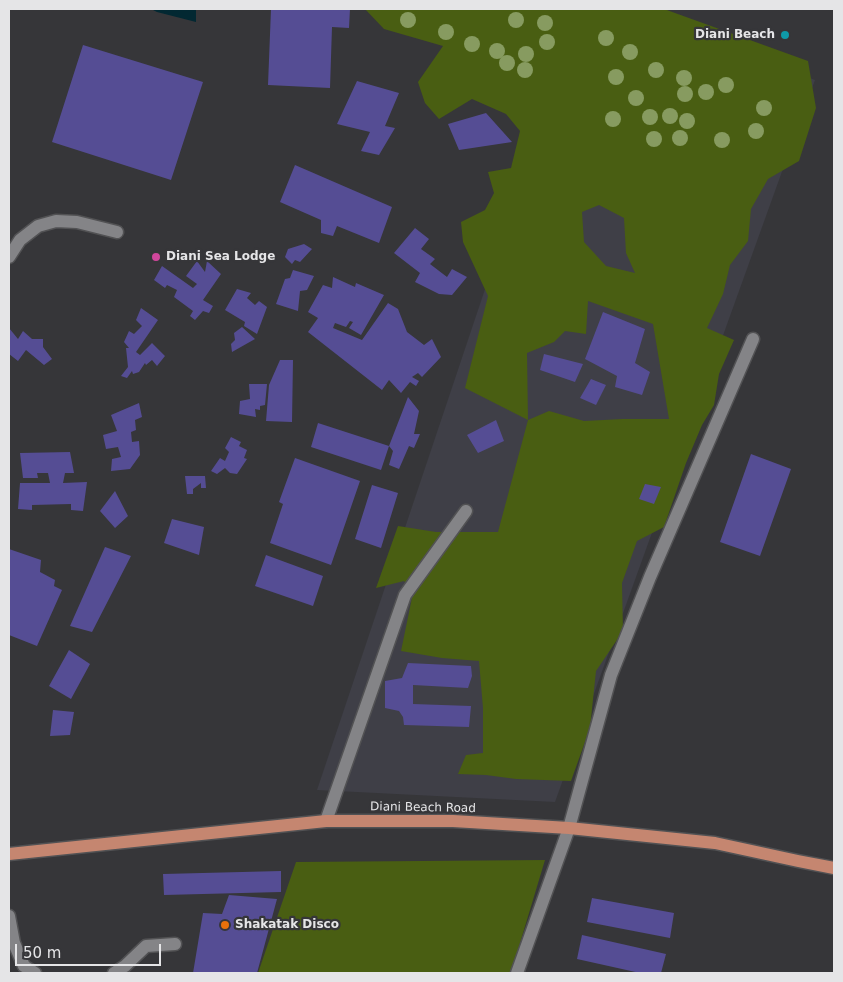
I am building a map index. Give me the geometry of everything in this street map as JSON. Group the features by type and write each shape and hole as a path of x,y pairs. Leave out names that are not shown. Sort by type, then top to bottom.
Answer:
{"main road":[{"name":"Diani Beach Road","path":"9,854 326,820 453,821 569,828 715,843 834,868"}],"lane":[{"path":"9,257 20,240 38,226 56,221 77,222 117,232"},
{"path":"517,973 569,828 610,675 753,340"},
{"path":"326,820 405,595 466,511"},
{"path":"9,916 14,943 24,966 35,973"},
{"path":"114,973 125,966 146,946 175,944"}],"shaded area":[{"path":"579,9 633,9 815,80 555,802 317,790"}],"green space":[{"path":"365,9 664,9 808,61 816,108 799,161 768,179 751,209 748,241 730,265 723,294 707,328 734,340 719,374 714,405 702,425 686,463 664,527 637,541 622,583 623,631 596,671 590,728 571,781 458,774 466,755 483,753 483,708 479,661 442,658 401,651 413,593 404,581 376,588 398,526 436,532 498,532 528,420 465,388 488,296 463,242 461,222 485,210 494,193 488,172 511,168 520,131 506,114 472,99 439,119 425,103 418,82 443,46 384,29","holes":["599,205 624,218 626,253 635,273 606,266 584,242 582,212","588,301 653,324 669,419 584,421 549,411 528,420 527,353 554,342 565,331 586,334"]},
{"path":"545,860 511,973 258,973 296,862"}],"water":[{"path":"151,9 196,9 196,22 157,12"}],"building":[{"path":"271,9 350,9 349,28 332,27 330,88 268,85"},
{"path":"83,45 203,82 171,180 52,142"},
{"path":"357,81 399,93 385,126 395,128 379,155 361,151 370,132 337,124"},
{"path":"486,113 512,142 459,150 448,124"},
{"path":"295,165 392,207 379,243 337,226 333,236 321,233 321,220 280,202"},
{"path":"415,228 429,239 421,249 435,259 430,264 447,277 452,269 467,277 452,295 439,294 415,282 420,273 394,253"},
{"path":"304,244 312,249 300,262 295,260 292,264 285,257 288,249"},
{"path":"197,261 205,272 207,261 221,274 203,300 213,306 209,313 203,311 195,320 190,316 193,311 174,297 177,290 167,285 165,288 154,280 162,266 193,288 197,284 186,276"},
{"path":"293,270 314,276 307,290 300,291 298,311 276,304 285,279 290,278"},
{"path":"333,277 355,287 356,283 384,295 361,335 349,328 353,322 350,321 346,327 335,323 333,328 362,340 388,303 398,309 407,332 424,345 432,339 441,357 422,377 418,373 412,377 419,381 416,386 410,382 401,393 389,380 382,390 308,332 318,318 308,312 323,285 332,288"},
{"path":"237,289 251,293 247,298 255,305 259,301 267,307 257,334 244,326 245,322 225,310"},
{"path":"141,308 158,320 136,352 140,355 152,343 165,356 157,366 152,360 146,365 145,363 139,372 133,374 132,371 127,378 121,376 128,367 126,348 129,348 124,342 129,331 134,334 142,326 136,320"},
{"path":"603,312 645,329 635,363 650,372 642,395 615,387 617,376 585,359"},
{"path":"242,327 255,339 232,352 231,344 235,340 234,333"},
{"path":"9,328 18,339 23,331 32,339 43,339 43,347 52,359 44,365 26,350 18,361 9,354"},
{"path":"544,354 583,364 575,382 540,370"},
{"path":"280,360 293,360 292,422 266,421 269,385"},
{"path":"591,379 606,385 596,405 580,398"},
{"path":"249,384 267,384 265,405 260,406 260,410 255,409 256,417 239,414 240,401 250,399"},
{"path":"408,397 419,411 414,434 420,434 414,448 409,446 399,469 389,465 393,451 389,446"},
{"path":"139,403 142,417 135,420 136,430 131,432 132,442 139,441 140,455 130,469 111,471 112,459 121,457 118,447 106,449 103,435 117,431 111,415"},
{"path":"496,420 504,441 478,453 467,435"},
{"path":"318,423 389,446 381,470 311,447"},
{"path":"231,437 241,442 239,446 247,450 244,458 247,459 237,474 230,473 225,468 217,474 211,471 220,458 225,461 229,452 225,448"},
{"path":"70,452 74,473 65,473 63,483 87,482 83,511 71,510 71,504 32,505 32,510 18,509 20,483 50,483 48,473 37,473 38,478 23,478 20,453"},
{"path":"751,454 791,469 760,556 720,542"},
{"path":"295,458 360,481 331,565 270,543 283,504 279,502"},
{"path":"185,476 205,476 206,488 201,488 201,483 193,489 193,494 187,494"},
{"path":"645,484 661,487 654,504 639,499"},
{"path":"372,485 398,493 381,548 355,539"},
{"path":"115,491 128,516 115,528 100,511"},
{"path":"172,519 204,527 199,555 164,543"},
{"path":"105,547 131,556 92,632 70,626"},
{"path":"9,549 41,560 40,572 55,580 54,586 62,590 37,646 9,635"},
{"path":"266,555 323,576 313,606 255,586"},
{"path":"69,650 90,664 71,699 49,686"},
{"path":"408,663 471,666 472,676 468,688 413,685 413,704 471,706 469,727 404,725 403,717 399,711 385,708 385,681 402,678"},
{"path":"53,710 74,712 70,735 50,736"},
{"path":"281,871 281,892 164,895 163,874"},
{"path":"229,895 277,899 257,973 193,973 203,913 222,914"},
{"path":"592,898 674,913 670,938 587,922"},
{"path":"582,935 666,954 661,973 640,973 577,959"}],"place":[{"name":"Diani Beach","path":"785,35"},
{"name":"Diani Sea Lodge","path":"156,257"},
{"name":"Shakatak Disco","path":"225,925"}]}
